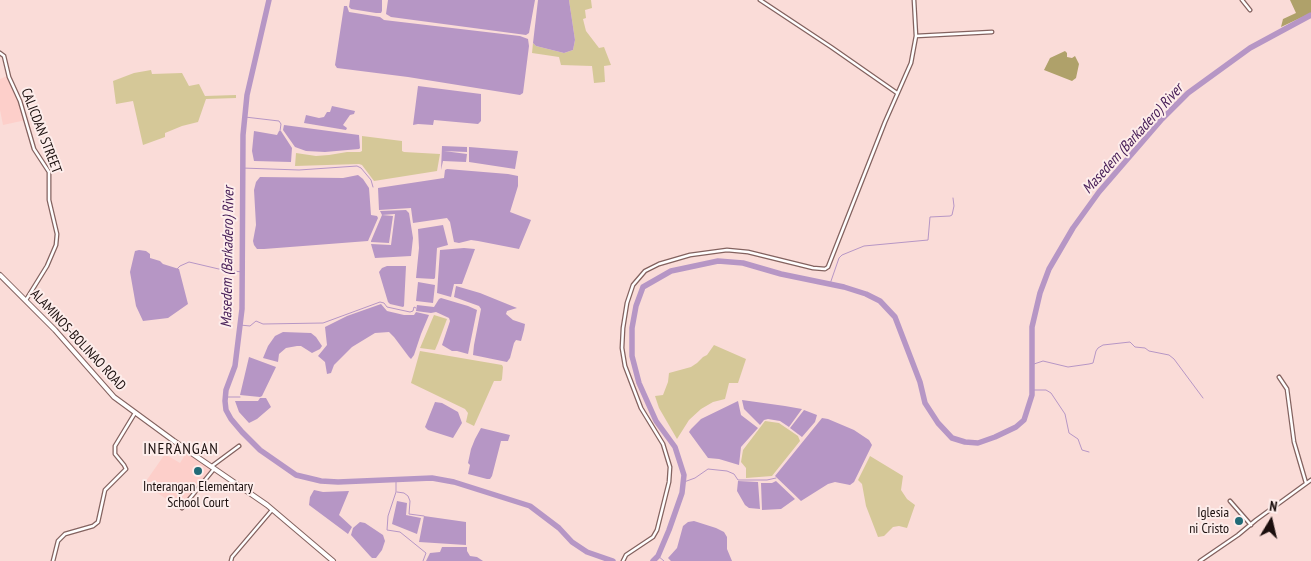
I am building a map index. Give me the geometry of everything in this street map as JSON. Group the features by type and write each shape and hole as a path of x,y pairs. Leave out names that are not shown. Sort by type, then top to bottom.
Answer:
{"main road":[{"name":"ALAMINOS-BOLINAO ROAD","path":"0,275 66,342 107,390 135,413 273,510 333,561"}],"street":[{"path":"760,0 838,51 897,93"},
{"path":"623,561 626,556 655,534 669,482 670,467 663,444 641,408 625,366 622,348 622,328 627,303 634,285 645,271 659,264 690,255 727,250 748,252 813,268 825,269 828,267 858,188 911,63 916,36 914,0"},
{"path":"1242,0 1250,10"},
{"path":"916,36 992,32"},
{"name":"CALICDAN STREET","path":"0,53 4,56 9,77 20,101 34,148 49,172 49,200 57,234 56,245 47,266 26,300"},
{"path":"1279,377 1284,383 1288,395 1294,442 1306,483"},
{"path":"52,561 58,541 65,534 93,526 98,522 105,490 126,469 115,454 115,446 135,413"},
{"path":"182,508 213,467 238,446"},
{"path":"1200,561 1311,480"},
{"path":"1230,501 1250,524"},
{"path":"231,561 232,557 273,510"}],"shaded area":[{"path":"350,0 382,0 382,11 381,13 376,13 351,9 349,7"},
{"path":"388,0 535,0 529,33 526,35 391,17 386,14"},
{"path":"538,0 569,0 575,40 573,50 564,53 536,46 533,43"},
{"path":"569,0 591,0 592,8 585,10 586,18 583,19 586,31 599,48 604,47 611,65 604,66 605,82 594,83 592,66 561,65 559,57 532,53 533,43 536,46 564,53 573,50 575,40"},
{"path":"1290,0 1311,0 1311,13 1281,27 1283,19 1296,13"},
{"path":"344,6 347,6 349,12 380,17 384,20 520,36 528,39 529,46 523,93 520,95 337,68 335,65"},
{"path":"1065,51 1067,57 1072,58 1075,56 1079,64 1076,78 1072,81 1044,70 1050,58"},
{"path":"151,70 152,74 182,73 189,86 199,84 205,96 236,95 236,98 206,99 198,122 165,133 165,137 143,145 133,101 116,104 113,81 134,73"},
{"path":"7,76 26,120 3,125 0,110 0,79"},
{"path":"418,86 481,94 481,121 478,124 434,120 433,125 413,125"},
{"path":"332,106 355,111 343,125 347,128 346,130 304,123 306,115 319,118 324,117 327,112 330,112"},
{"path":"284,125 359,135 360,148 325,152 306,151 295,147 283,130"},
{"path":"254,131 277,135 281,131 292,148 291,162 254,161 252,151"},
{"path":"362,136 402,141 402,151 404,152 440,154 437,171 374,181 362,165 359,164 295,166 296,153 316,156 360,152 362,151"},
{"path":"442,146 467,147 467,152 444,151 467,154 466,162 443,161 441,170"},
{"path":"469,147 518,151 515,169 469,162"},
{"path":"445,170 518,176 518,186 510,212 531,220 519,249 471,240 459,243 454,242 450,222 447,218 413,223 411,208 379,210 378,188 444,178"},
{"path":"358,175 369,188 371,215 378,218 368,241 264,249 257,249 254,245 256,225 254,190 256,182 260,177 343,178"},
{"path":"406,210 409,213 413,238 411,256 375,258 371,244 391,245 395,214 382,215 380,211"},
{"path":"382,215 393,216 389,243 371,242 371,241"},
{"path":"443,225 448,245 437,248 435,278 416,278 419,248 418,229"},
{"path":"475,249 462,284 454,284 451,297 437,293 440,250"},
{"path":"135,251 146,251 150,254 150,258 179,269 188,304 168,318 143,321 136,306 130,272"},
{"path":"387,266 406,266 403,307 388,302 379,272"},
{"path":"418,282 435,285 433,303 416,301"},
{"path":"456,286 480,293 517,308 507,311 506,314 513,320 525,324 524,330 521,341 516,340 514,343 507,362 473,355 481,309 479,306 454,297"},
{"path":"441,298 477,310 468,354 452,351 442,345 450,321 449,318 436,312 416,311 417,305 434,307"},
{"path":"381,304 387,311 404,315 414,315 416,312 429,315 411,359 389,332 375,333 352,347 334,365 331,373 327,374 325,362 318,356 327,345 325,327 347,316"},
{"path":"434,315 447,319 438,343 435,350 420,348"},
{"path":"283,332 311,333 322,346 312,353 301,346 286,348 279,354 278,362 263,358 275,336"},
{"path":"714,345 746,359 738,383 729,383 725,399 713,402 701,409 689,420 677,439 659,408 655,396 663,395 669,373 691,367 707,355"},
{"path":"420,351 502,365 502,379 501,381 494,381 474,426 466,422 468,413 465,409 411,383"},
{"path":"249,357 276,367 260,397 240,395"},
{"path":"260,398 266,398 271,407 249,423 239,412 235,401 258,401"},
{"path":"742,400 802,409 789,427 780,421 768,419 764,420 760,425 744,409"},
{"path":"738,401 741,415 758,428 741,447 739,465 708,458 689,432 701,419"},
{"path":"435,402 442,403 458,412 462,423 453,438 428,430 425,427"},
{"path":"804,410 817,415 815,422 802,437 790,428"},
{"path":"822,418 854,430 869,440 872,445 854,482 850,485 835,482 828,484 801,501 775,476"},
{"path":"765,421 779,423 798,436 800,441 772,476 746,478 746,468 741,462 743,450"},
{"path":"481,428 510,435 508,441 501,441 490,479 468,474 471,449"},
{"path":"187,452 212,468 180,508 144,484 165,454 180,463"},
{"path":"870,456 903,476 901,490 907,499 915,505 907,528 893,527 884,536 878,537 866,506 862,484 858,480"},
{"path":"738,481 758,482 760,509 749,508 745,505 737,491"},
{"path":"776,481 795,499 781,509 762,510 761,483"},
{"path":"314,490 323,492 349,491 339,515 352,527 348,534 309,505 310,497"},
{"path":"397,501 407,503 406,515 421,518 417,534 392,524"},
{"path":"424,516 466,522 466,545 419,542"},
{"path":"694,521 724,532 727,537 727,549 732,561 671,561 668,558 677,548 683,526 688,522"},
{"path":"360,522 365,523 383,535 385,541 382,550 376,558 372,558 351,535 353,528"},
{"path":"442,547 467,547 470,556 477,557 483,561 426,561 430,553 440,552"}],"waterway":[{"name":"Masedem (Barkadero) River","path":"269,0 247,95 243,135 242,309 235,366 226,390 225,401 226,410 231,419 260,450 296,475 321,481 338,482 432,478 454,482 530,506 559,528 572,542 587,552 613,561"},
{"name":"Masedem (Barkadero) River","path":"653,561 658,556 669,530 682,493 684,475 675,447 656,421 639,383 632,356 632,328 636,306 643,287 671,271 718,261 743,263 866,294 880,301 895,317 920,382 925,403 938,423 952,438 965,442 978,443 995,437 1016,427 1024,420 1032,395 1032,327 1040,293 1049,269 1073,228 1099,192 1162,119 1188,93 1250,48 1311,15"},
{"path":"245,117 279,121 281,124 280,131"},
{"path":"242,168 299,170 357,166 371,180 373,187"},
{"path":"830,284 839,258 842,255 864,246 928,240 930,217 952,215 953,198"},
{"path":"177,269 189,262 223,270 243,272"},
{"path":"240,325 250,326 256,321 263,324 323,323 380,302 384,303 387,307 410,312 413,311 414,307 416,308"},
{"path":"1031,365 1043,361 1068,367 1089,364 1093,363 1096,351 1103,345 1130,342 1135,347 1169,355 1203,398"},
{"path":"1031,390 1046,390 1051,393 1065,414 1069,433 1078,439 1082,450 1089,452"},
{"path":"225,397 240,397"},
{"path":"684,482 695,478 708,469 727,471 734,474 738,480 767,480 776,478"},
{"path":"396,480 396,492 388,516 387,530 400,532 426,553 423,561"},
{"path":"397,492 408,496 410,501 409,514 424,516"},
{"name":"Masedem (Barkadero) River","path":"658,556 664,561"}],"place":[{"name":"Interangan Elementary School Court","path":"198,471"},
{"name":"Iglesia ni Cristo","path":"1239,521"}],"district":[{"name":"INERANGAN","path":"181,449"}]}
